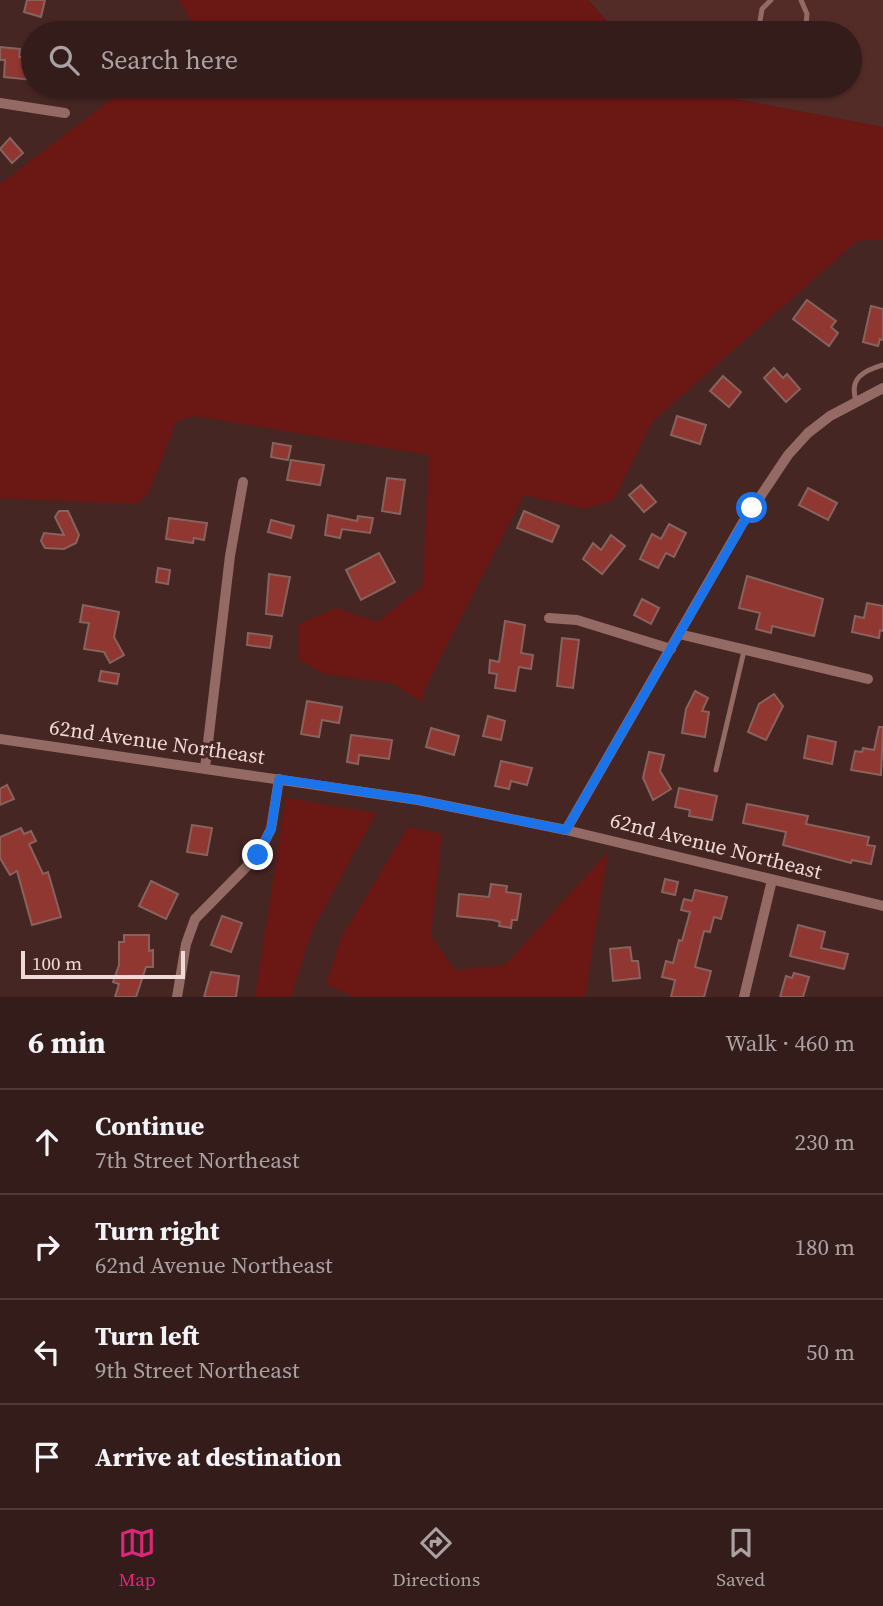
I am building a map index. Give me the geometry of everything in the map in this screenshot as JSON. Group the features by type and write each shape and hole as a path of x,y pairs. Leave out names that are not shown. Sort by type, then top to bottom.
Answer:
{"street":[{"path":"0,103 65,113"},
{"path":"566,830 742,524 788,455 808,433 856,401 883,388"},
{"path":"205,768 230,556 243,482"},
{"path":"550,618 577,620 671,649"},
{"path":"679,634 868,679"},
{"name":"62nd Avenue Northeast","path":"0,739 418,800 566,830 883,906"},
{"path":"177,997 186,944 195,919 258,855 271,829 279,779"},
{"path":"744,997 772,880"}],"lane":[{"path":"760,21 762,9 771,0"},
{"path":"802,0 807,14 806,21"},
{"path":"856,401 855,380 859,374 883,366"},
{"path":"716,770 744,651"}],"shaded area":[{"path":"178,0 588,0 607,21 191,21"},
{"path":"588,0 883,0 883,127 731,98 862,98 862,21 607,21"},
{"path":"113,98 731,98 883,127 883,239 857,241 652,422 614,500 585,509 524,495 426,686 422,702 392,683 324,674 298,659 299,624 336,608 377,622 423,586 429,455 195,416 176,422 149,493 137,504 0,498 0,184"},
{"path":"286,798 376,813 312,931 291,997 255,997"},
{"path":"408,827 442,834 431,936 455,970 505,965 608,852 585,997 355,997 326,984 341,938"}],"building":[{"path":"27,0 45,0 41,17 24,12"},
{"path":"0,47 20,49 21,79 4,77 5,60 0,60"},
{"path":"10,138 23,153 12,163 0,149"},
{"path":"807,300 836,321 831,327 838,333 829,346 793,319"},
{"path":"871,306 883,309 883,340 880,339 878,346 863,342"},
{"path":"774,368 783,378 787,374 800,389 786,402 764,378"},
{"path":"723,376 741,392 729,407 710,391"},
{"path":"677,416 706,425 700,444 671,435"},
{"path":"273,443 291,446 288,460 271,457"},
{"path":"291,460 324,465 320,485 287,480"},
{"path":"387,478 405,480 400,514 382,511"},
{"path":"641,485 656,502 644,512 629,495"},
{"path":"808,488 837,503 828,520 799,505"},
{"path":"59,511 68,511 79,535 76,543 64,549 45,548 41,541 44,533 64,535 55,517"},
{"path":"524,511 559,526 552,542 517,528"},
{"path":"328,515 357,521 358,516 373,518 370,533 342,529 340,538 325,535"},
{"path":"169,518 207,523 204,540 194,538 193,543 166,539"},
{"path":"271,520 294,526 291,538 268,532"},
{"path":"669,524 686,533 674,557 666,553 658,568 640,559 652,534 661,539"},
{"path":"611,535 625,546 602,574 583,559 593,543 601,550"},
{"path":"379,553 395,582 361,600 346,570"},
{"path":"158,568 170,570 168,584 156,582"},
{"path":"269,574 290,577 282,616 266,614"},
{"path":"747,576 823,599 814,636 772,626 771,633 756,629 760,613 739,608"},
{"path":"642,599 659,608 651,624 634,615"},
{"path":"867,603 883,606 883,631 880,630 879,638 852,632 855,616 864,618"},
{"path":"83,605 119,612 114,637 124,655 110,663 104,652 84,649 89,623 80,622"},
{"path":"505,621 525,625 521,653 533,655 531,669 519,667 515,691 495,688 497,674 489,673 490,660 499,662"},
{"path":"248,633 272,636 270,648 247,645"},
{"path":"562,638 579,640 573,688 557,686"},
{"path":"101,671 119,674 117,684 99,681"},
{"path":"695,691 708,698 702,711 709,712 705,737 682,733 686,709"},
{"path":"774,694 783,706 766,740 748,732 759,704"},
{"path":"307,701 342,707 339,723 322,720 319,737 301,734"},
{"path":"488,716 505,721 501,740 483,736"},
{"path":"879,727 883,727 881,775 851,770 855,751 862,752 863,748 874,750"},
{"path":"431,728 459,736 454,755 426,747"},
{"path":"351,735 392,740 389,759 359,755 358,764 347,762"},
{"path":"808,736 836,742 832,764 804,758"},
{"path":"649,752 664,755 660,771 671,789 653,800 643,778"},
{"path":"501,761 532,768 527,785 511,781 509,789 495,786"},
{"path":"7,785 14,799 0,805 0,789"},
{"path":"679,788 717,796 712,820 689,816 690,810 675,807"},
{"path":"747,804 808,816 806,824 869,837 867,845 875,846 871,864 852,860 851,863 783,845 786,832 743,823"},
{"path":"192,825 212,828 207,855 187,852"},
{"path":"21,828 24,834 31,831 36,841 29,844 43,874 48,872 61,917 32,925 17,871 10,875 0,858 0,837"},
{"path":"665,879 678,882 675,895 662,892"},
{"path":"151,881 178,894 166,919 139,906"},
{"path":"491,884 507,886 506,892 521,894 517,920 512,920 511,928 499,926 500,922 493,920 457,916 459,894 489,897"},
{"path":"695,890 727,897 721,919 714,917 710,932 704,931 695,967 711,971 704,997 671,997 675,980 662,977 666,961 673,963 679,940 682,941 690,912 681,910 684,899 692,901"},
{"path":"222,916 242,923 231,952 211,945"},
{"path":"798,925 825,932 821,948 848,954 844,969 790,956"},
{"path":"124,935 149,935 149,951 153,950 153,967 146,967 136,997 115,997 119,984 113,982 119,965 119,942 124,942"},
{"path":"630,947 632,961 638,961 640,978 613,981 610,949"},
{"path":"211,972 239,976 236,997 204,997"},
{"path":"794,973 809,977 803,997 780,997 786,976 792,978"}],"route":[{"path":"258,855 271,829 279,779 418,800 566,830 752,508"}]}
